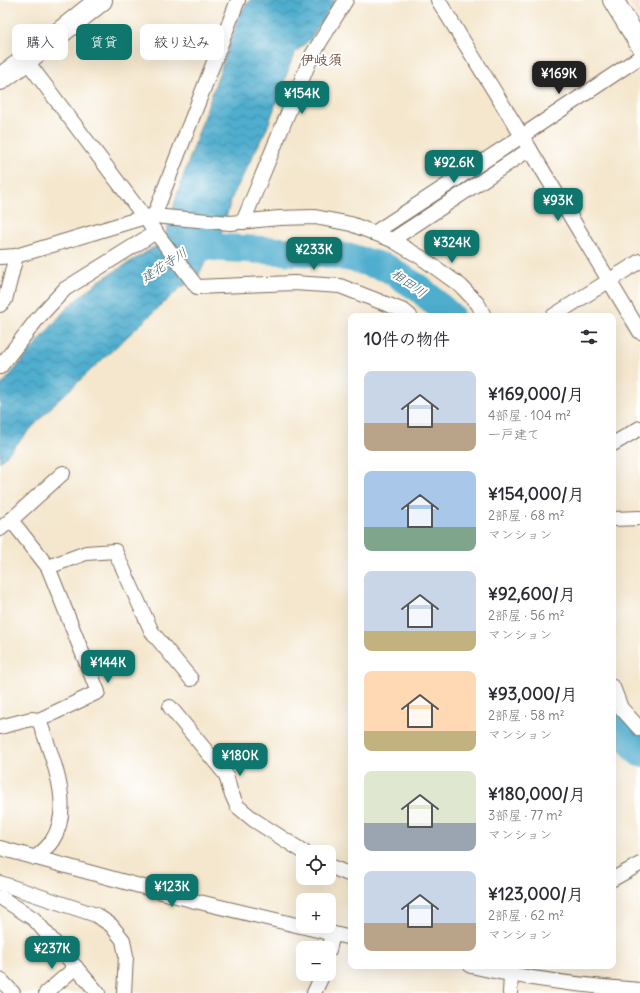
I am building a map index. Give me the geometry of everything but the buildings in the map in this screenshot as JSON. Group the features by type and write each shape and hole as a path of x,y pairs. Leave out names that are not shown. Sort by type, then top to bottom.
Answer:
{"highway":[{"path":"68,26 101,0"},
{"path":"0,79 26,60"}],"street":[{"path":"153,216 238,0"},
{"path":"236,223 312,55 346,0"},
{"path":"438,0 640,332"},
{"path":"613,0 640,44"},
{"path":"374,233 640,57"},
{"path":"26,60 153,216 158,234 197,287 294,283 340,286 406,313"},
{"path":"392,240 530,149"},
{"path":"0,257 16,256 153,216 236,223 280,218 315,217 351,224 392,240 422,258 461,286 478,304 482,313"},
{"path":"0,367 38,318 66,289 158,234"},
{"path":"0,305 5,300 16,256"},
{"path":"558,313 640,261"},
{"path":"616,442 640,428"},
{"path":"0,529 63,473"},
{"path":"616,519 640,518"},
{"path":"0,728 31,719 39,720 98,692 48,567 11,520"},
{"path":"48,567 86,553 114,551 152,632 191,679"},
{"path":"616,695 621,708 640,729"},
{"path":"170,707 226,775 230,790 237,806 254,820 296,847"},
{"path":"35,858 52,841 60,823 62,809 59,780 39,720"},
{"path":"0,848 196,901 348,937"},
{"path":"616,877 640,864"},
{"path":"336,869 348,874"},
{"path":"0,883 96,915 111,925 123,940 126,956 124,993"},
{"path":"0,898 34,919 98,993"},
{"path":"331,941 333,934"},
{"path":"46,993 76,967"},
{"path":"493,969 599,987 640,990"},
{"path":"510,993 515,972"},
{"path":"0,979 13,993"},
{"path":"314,993 320,981"}],"shaded area":[{"path":"628,0 640,0 640,19"}],"water":[{"name":"建花寺川","path":"250,0 335,0 311,38 294,54 267,128 232,197 222,231 197,278 180,288 54,404 0,462 0,387 66,309 99,281 156,246 165,237 178,192 240,13"}],"waterway":[{"name":"相田川","path":"195,245 321,253 352,258 387,268 420,289 447,313"},
{"name":"相田川","path":"616,723 640,753"}],"district":[{"name":"伊岐須","path":"321,60"}]}
